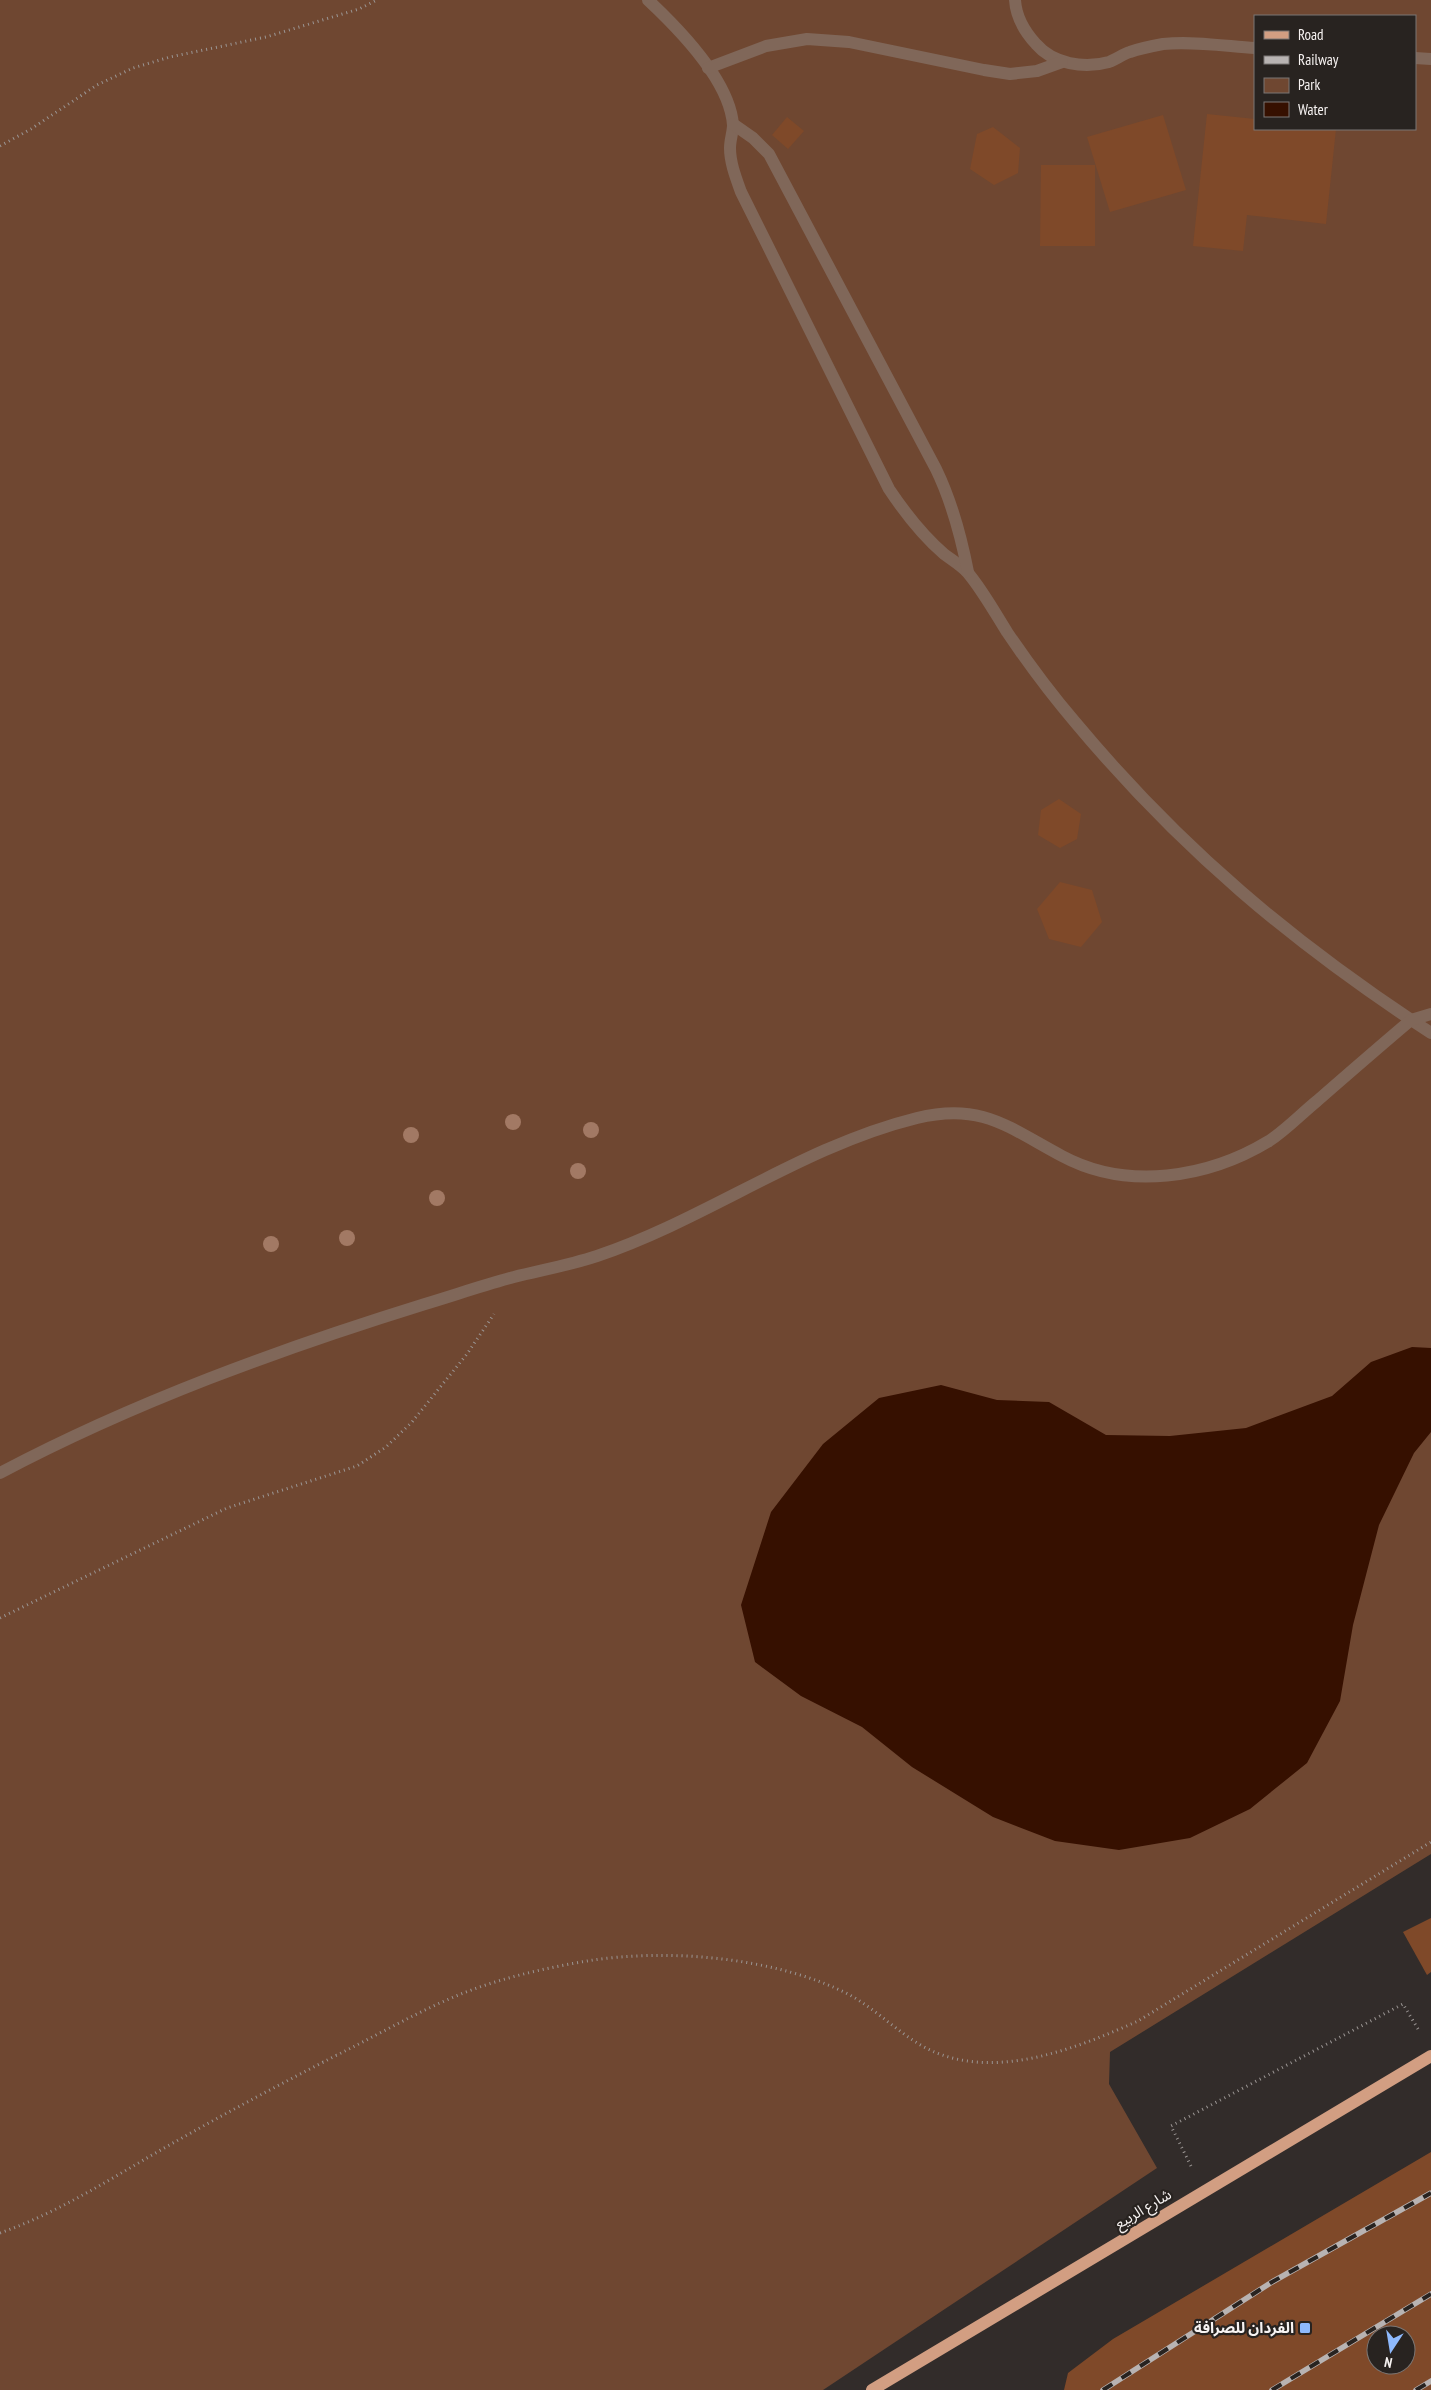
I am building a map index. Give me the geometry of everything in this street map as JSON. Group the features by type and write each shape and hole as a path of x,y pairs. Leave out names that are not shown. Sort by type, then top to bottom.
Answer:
{"main road":[{"name":"شارع الربيع","path":"872,2390 1431,2056"}],"lane":[{"path":"648,0 686,38 708,68 723,94 733,124 730,150 733,171 741,192 889,489 924,535 968,572 1018,648 1073,721 1159,816 1198,855 1267,915 1339,971 1431,1033"},
{"path":"1015,0 1016,11 1025,32 1041,50 1062,62 1086,65 1109,62 1129,52 1173,43 1254,48"},
{"path":"708,68 766,46 807,39 848,42 1010,74 1037,71 1062,62"},
{"path":"1416,58 1431,59"},
{"path":"733,124 753,138 768,154 936,469 948,494 956,519 968,572"},
{"path":"0,1473 36,1454 120,1416 316,1340 515,1277 596,1257 680,1222 787,1168 900,1123 930,1115 961,1113 992,1118 1020,1130 1082,1166 1120,1175 1160,1177 1200,1171 1238,1158 1273,1138 1411,1020 1431,1014"}],"path":[{"path":"0,146 32,129 97,85 133,68 170,57 285,31 359,8 378,0"},
{"path":"0,1618 200,1520 251,1500 357,1466 386,1447 412,1422 467,1354 515,1277"},
{"path":"0,2233 29,2223 69,2203 248,2101 420,2013 461,1994 503,1980 590,1961 635,1957 724,1960 796,1975 848,1994 926,2048 950,2057 976,2062 1003,2062 1057,2051 1112,2032 1138,2020 1431,1842"},
{"path":"1204,2192 1171,2126 1403,2004"}],"green space":[{"path":"0,0 1431,0 1431,1854 1110,2052 1109,2084 1157,2168 823,2390 0,2390"}],"water":[{"path":"1412,1347 1431,1348 1431,1432 1414,1453 1379,1525 1353,1625 1340,1701 1307,1763 1250,1809 1190,1838 1119,1850 1055,1841 993,1817 912,1767 862,1727 801,1696 755,1662 741,1605 771,1512 823,1444 879,1398 941,1385 997,1400 1049,1402 1106,1435 1170,1436 1246,1428 1332,1396 1371,1362"}],"building":[{"path":"1207,114 1254,119 1254,130 1336,130 1326,224 1247,215 1243,251 1193,246"},
{"path":"1163,115 1186,190 1110,212 1087,137"},
{"path":"787,117 804,131 788,149 772,135"},
{"path":"993,127 1020,148 1018,173 994,185 970,169 977,134"},
{"path":"1041,165 1095,165 1095,246 1040,246"},
{"path":"1059,799 1081,814 1077,839 1060,848 1038,835 1041,810"},
{"path":"1060,882 1092,890 1102,922 1081,947 1049,939 1037,909"},
{"path":"1431,1918 1431,1972 1427,1975 1403,1932"},
{"name":"الفردان للصرافة","path":"1431,2152 1431,2390 1064,2390 1068,2373 1113,2339"}],"railway":[{"path":"1103,2390 1272,2282 1431,2193"},
{"path":"1272,2390 1431,2294"},
{"path":"1416,2390 1431,2381"}],"place":[{"name":"الفردان للصرافة","path":"1305,2328"}]}
